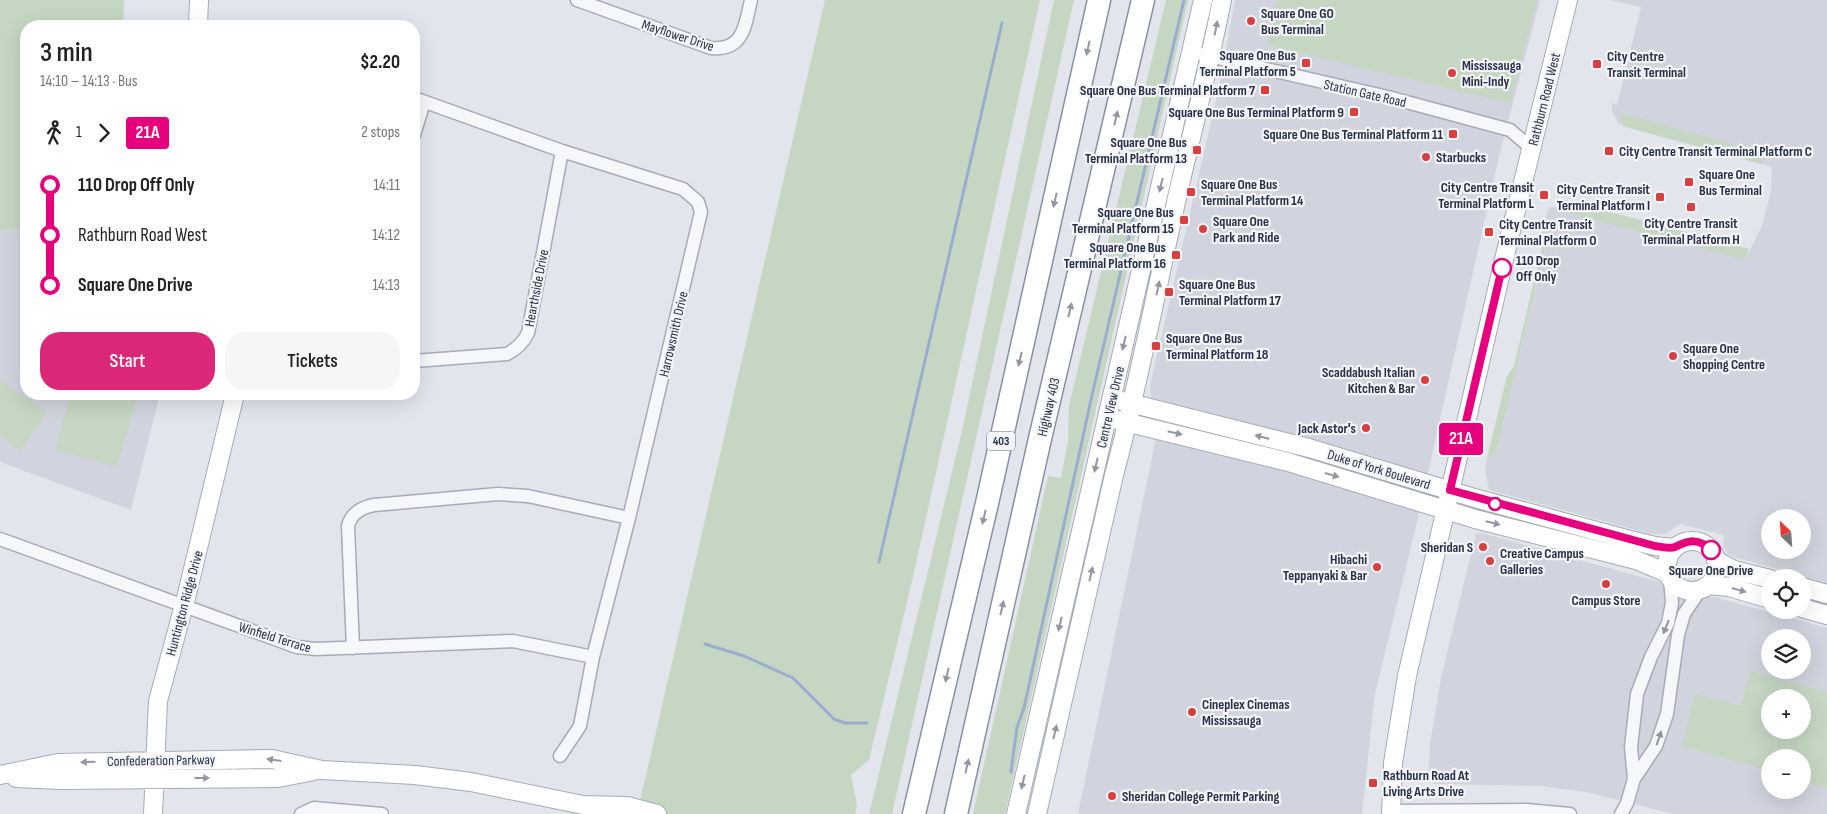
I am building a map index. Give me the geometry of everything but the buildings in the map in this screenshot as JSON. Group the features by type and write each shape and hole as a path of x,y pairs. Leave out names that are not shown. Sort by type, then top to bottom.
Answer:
{"highway":[{"name":"403","path":"914,814 992,480 1099,0"},
{"name":"Highway 403","path":"956,814 1039,443 1143,0"}],"street":[{"path":"198,20 199,0"},
{"name":"Mayflower Drive","path":"577,0 711,48 723,49 731,46 744,31 751,0"},
{"name":"Centre View Drive","path":"1016,814 1203,0"},
{"name":"Centre View Drive","path":"1036,814 1114,475 1128,422 1222,0"},
{"name":"Rathburn Road West","path":"1391,813 1393,764 1402,702 1450,490 1568,0"},
{"name":"Station Gate Road","path":"1192,52 1388,98 1510,130 1531,148"},
{"name":"Harrowsmith Drive","path":"420,100 562,151 683,189 698,202 701,212 629,518 593,657 580,726 560,756"},
{"name":"Hearthside Drive","path":"420,361 507,354 516,350 524,341 528,333 562,151"},
{"name":"Duke of York Boulevard","path":"1112,399 1309,448 1450,490 1655,546 1674,548"},
{"name":"Huntington Ridge Drive","path":"153,814 158,701 234,400"},
{"name":"Duke of York Boulevard","path":"1107,418 1237,448 1446,510 1636,560 1669,576"},
{"path":"354,648 348,526 351,518 362,509 374,505 498,494 528,496 629,518"},
{"name":"Winfield Terrace","path":"0,539 297,646 316,649 513,641 593,657"},
{"path":"1621,814 1627,803 1634,779 1656,746 1667,714 1678,636 1684,614 1717,569 1716,560 1711,550 1698,541 1683,542 1674,548 1669,555 1672,603 1668,622 1646,667 1636,698 1631,747 1634,779"},
{"path":"1716,560 1734,570 1761,577"},
{"path":"1669,576 1684,590 1704,587 1729,587 1761,596"},
{"path":"1811,590 1827,594"},
{"path":"1811,611 1827,615"},
{"name":"Confederation Parkway","path":"0,776 58,763 272,759 322,770 415,775 470,782 583,805 627,806 657,814"},
{"name":"Confederation Parkway","path":"0,776 61,780 278,778 322,770"},
{"name":"Confederation Parkway","path":"583,805 600,814"},
{"path":"301,814 314,808 382,814"},
{"path":"1391,813 1527,810 1570,814"}],"shaded area":[{"path":"1235,0 1540,0 1499,156 1415,531 1375,693 1362,814 1078,814 1155,443 1150,385 1218,92"},
{"name":"Square One Shopping Centre","path":"1609,0 1827,0 1827,583 1811,579 1811,569 1777,569 1734,557 1727,553 1723,545 1724,535 1680,524 1665,534 1651,534 1489,490 1485,470 1487,458 1496,452 1545,248 1538,246 1548,209 1551,207 1557,208 1745,260 1762,226 1771,191 1772,167 1623,126 1618,123 1612,111 1612,103 1617,105 1641,7"},
{"path":"20,229 20,400 158,400 131,510 0,462 0,231"},
{"path":"1481,533 1663,583 1685,595 1714,597 1761,610 1761,619 1794,619 1827,628 1827,814 1674,814 1585,792 1540,786 1435,784 1428,779 1430,744 1441,677 1476,534"}],"green space":[{"path":"0,0 124,0 123,20 20,20 20,229 0,231"},
{"path":"825,0 1040,0 913,577 869,760 851,775 857,805 855,814 662,814 640,801"},
{"path":"1054,0 1074,0 892,814 869,814 961,435"},
{"path":"1166,0 1188,0 1005,814 973,814 1048,476 1061,478 1068,442 1069,406"},
{"name":"Mississauga Mini-Indy","path":"1277,0 1537,0 1510,103 1267,45"},
{"path":"1621,113 1761,152 1762,164 1623,126"},
{"path":"1562,199 1749,249 1745,260 1557,210"},
{"path":"1542,247 1545,247 1496,453 1487,458 1507,376 1514,366"},
{"path":"0,380 20,394 20,400 28,400 47,413 20,451 0,436"},
{"path":"69,400 136,400 117,467 55,450"},
{"path":"1750,671 1761,674 1761,679 1779,679 1827,692 1827,788 1811,783 1811,749 1761,749 1761,768 1682,746 1695,694 1741,706"}],"waterway":[{"path":"1011,772 1017,727 1024,708 1092,395 1184,0"},
{"path":"879,562 1002,23"},
{"path":"705,644 744,656 793,678 834,719 845,723 867,723"}],"bus line":[{"name":"21A","path":"1502,268 1450,490 1655,546 1674,548 1678,544 1691,540 1698,541 1711,550"}],"place":[{"name":"Square One GO Bus Terminal","path":"1251,21"},
{"name":"Square One Bus Terminal Platform 5","path":"1306,63"},
{"name":"City Centre Transit Terminal","path":"1597,64"},
{"name":"Mississauga Mini-Indy","path":"1452,73"},
{"name":"Square One Bus Terminal Platform 7","path":"1265,90"},
{"name":"Square One Bus Terminal Platform 9","path":"1354,112"},
{"name":"Square One Bus Terminal Platform 11","path":"1453,134"},
{"name":"Square One Bus Terminal Platform 13","path":"1197,150"},
{"name":"City Centre Transit Terminal Platform C","path":"1609,151"},
{"name":"Starbucks","path":"1426,157"},
{"name":"Square One Bus Terminal","path":"1689,182"},
{"name":"Square One Bus Terminal Platform 14","path":"1191,192"},
{"name":"City Centre Transit Terminal Platform L","path":"1544,195"},
{"name":"City Centre Transit Terminal Platform I","path":"1660,197"},
{"name":"City Centre Transit Terminal Platform H","path":"1691,207"},
{"name":"Square One Bus Terminal Platform 15","path":"1184,220"},
{"name":"Square One Park and Ride","path":"1203,229"},
{"name":"City Centre Transit Terminal Platform O","path":"1489,232"},
{"name":"Square One Bus Terminal Platform 16","path":"1176,255"},
{"name":"110 Drop Off Only","path":"1502,268"},
{"name":"Square One Bus Terminal Platform 17","path":"1169,292"},
{"name":"Square One Bus Terminal Platform 18","path":"1156,346"},
{"name":"Square One Shopping Centre","path":"1673,356"},
{"name":"Scaddabush Italian Kitchen & Bar","path":"1425,380"},
{"name":"Jack Astor's","path":"1366,428"},
{"name":"Sheridan S","path":"1483,547"},
{"name":"Square One Drive","path":"1711,550"},
{"name":"Creative Campus Galleries","path":"1490,561"},
{"name":"Hibachi Teppanyaki & Bar","path":"1377,567"},
{"name":"Campus Store","path":"1606,584"},
{"name":"Cineplex Cinemas Mississauga","path":"1192,712"},
{"name":"Rathburn Road At Living Arts Drive","path":"1373,783"},
{"name":"Sheridan College Permit Parking","path":"1112,796"}]}
